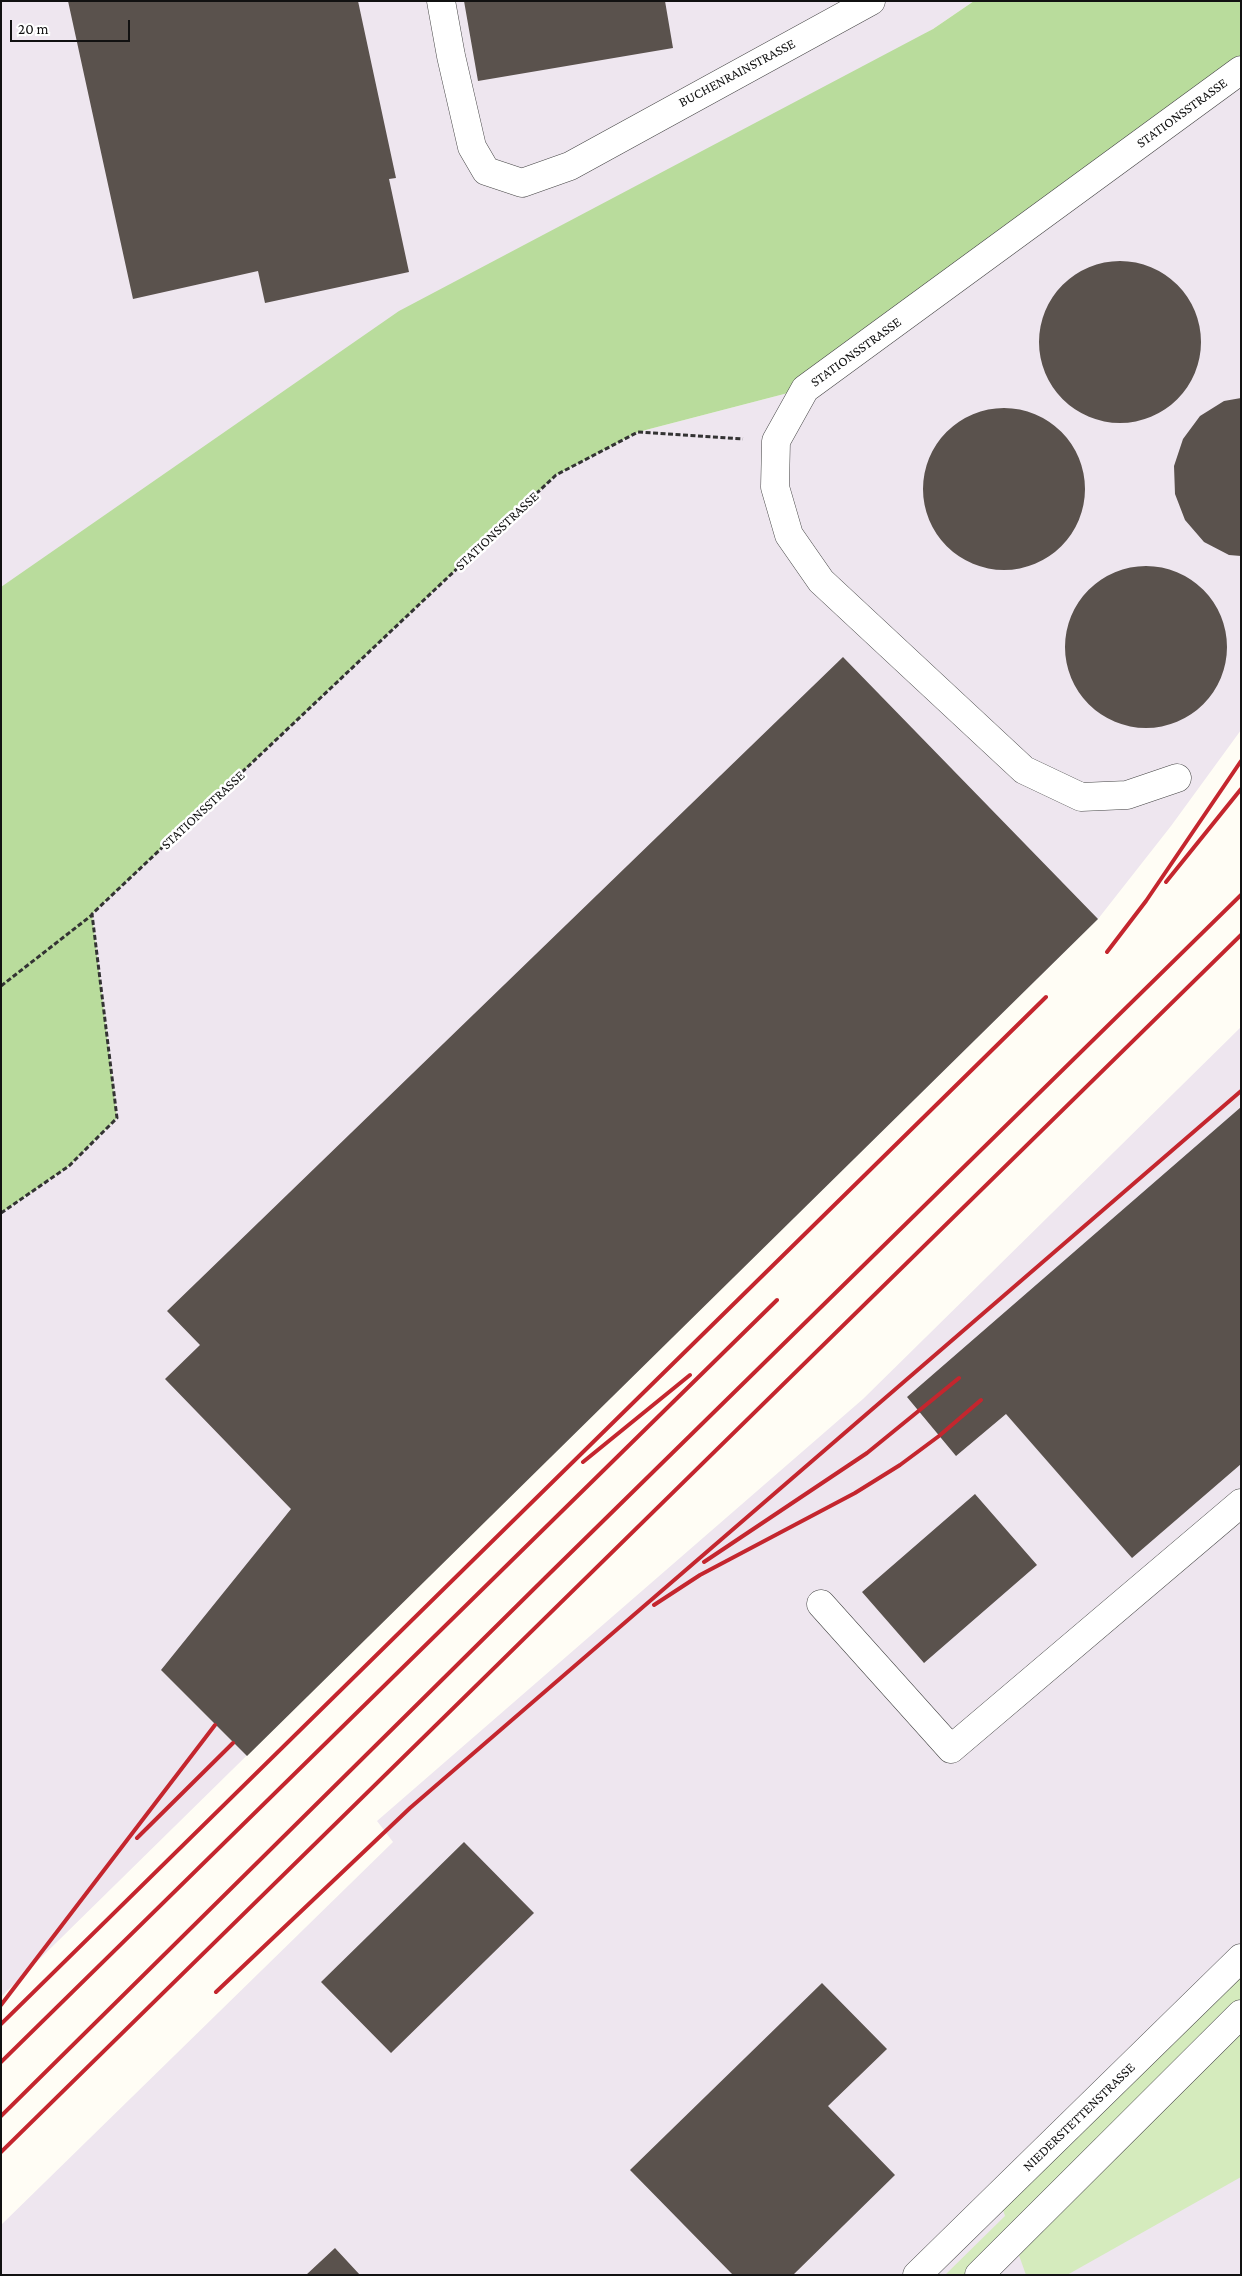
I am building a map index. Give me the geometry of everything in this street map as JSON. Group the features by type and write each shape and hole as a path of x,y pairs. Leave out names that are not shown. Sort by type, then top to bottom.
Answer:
{"street":[{"name":"BUCHENRAINSTRASSE","path":"441,1 451,56 472,147 486,171 522,184 570,166 604,145 871,1"},
{"name":"STATIONSSTRASSE","path":"776,441 805,389 1241,70"},
{"path":"776,441 775,487 789,535 821,581 1024,770 1081,797 1127,795 1177,778"},
{"path":"821,1604 951,1749 1241,1503"},
{"name":"NIEDERSTETTENSTRASSE","path":"917,2275 1241,1958"},
{"path":"979,2275 1241,2014"}],"path":[{"name":"STATIONSSTRASSE","path":"1,986 92,914 556,475 638,432 776,441"},
{"path":"1,1213 69,1166 117,1118 92,914"}],"shaded area":[{"path":"1,1 974,1 933,29 1,587"},
{"path":"1241,70 1241,730 1171,826 1098,919 1,1997 1,1213 69,1166 117,1118 92,914 556,475 638,432 788,393"},
{"path":"1241,1027 1241,2275 1,2275 1,2225 393,1842 377,1821 863,1399"}],"green space":[{"path":"974,1 1241,1 1241,64 788,393 638,432 556,475 92,914 117,1118 69,1166 1,1213 1,587 399,311 933,29"},
{"path":"1241,1958 1241,2177 1067,2275 1026,2275 1010,2230 964,2275 945,2275 1005,2216 998,2195"}],"building":[{"path":"68,1 358,1 396,178 389,179 409,272 265,303 258,271 133,299"},
{"path":"464,1 665,1 673,48 478,81"},
{"path":"1128,261 1144,264 1158,270 1183,291 1192,304 1198,318 1201,342 1200,358 1192,380 1171,405 1158,414 1144,420 1112,423 1096,420 1082,414 1057,393 1048,380 1042,366 1039,334 1042,318 1048,304 1069,279 1082,270 1096,264"},
{"path":"1241,398 1241,556 1229,555 1204,542 1185,520 1175,494 1174,466 1183,439 1200,416 1224,401"},
{"path":"1012,408 1028,411 1042,417 1067,438 1076,451 1082,465 1085,489 1084,505 1076,527 1055,552 1042,561 1028,567 996,570 980,567 966,561 941,540 932,527 926,513 923,481 926,465 932,451 953,426 966,417 980,411"},
{"path":"1154,566 1170,569 1184,575 1209,596 1218,609 1224,623 1227,647 1226,663 1218,685 1197,710 1184,719 1170,725 1138,728 1122,725 1108,719 1083,698 1074,685 1068,671 1065,639 1068,623 1074,609 1095,584 1108,575 1122,569"},
{"path":"843,657 1098,919 247,1756 161,1670 291,1509 165,1379 200,1345 167,1311"},
{"path":"1241,1107 1241,1464 1132,1558 1006,1414 956,1456 907,1397"},
{"path":"975,1494 1037,1565 924,1663 862,1592"},
{"path":"464,1842 534,1913 391,2053 321,1982"},
{"path":"822,1983 887,2049 828,2106 895,2175 793,2275 733,2275 630,2170"},
{"path":"335,2248 360,2275 306,2275"}],"railway":[{"path":"1107,952 1146,901 1241,761"},
{"path":"1166,882 1241,789"},
{"path":"1,2116 546,1577 1241,895"},
{"path":"1,2152 1241,935"},
{"path":"1,2024 1046,997"},
{"path":"216,1992 410,1808 1241,1091"},
{"path":"1,2062 777,1300"},
{"path":"583,1462 690,1375"},
{"path":"704,1562 867,1453 959,1378"},
{"path":"654,1605 700,1575 855,1493 900,1465 939,1436 981,1400"},
{"path":"1,2005 215,1725"},
{"path":"137,1838 233,1743"}]}
